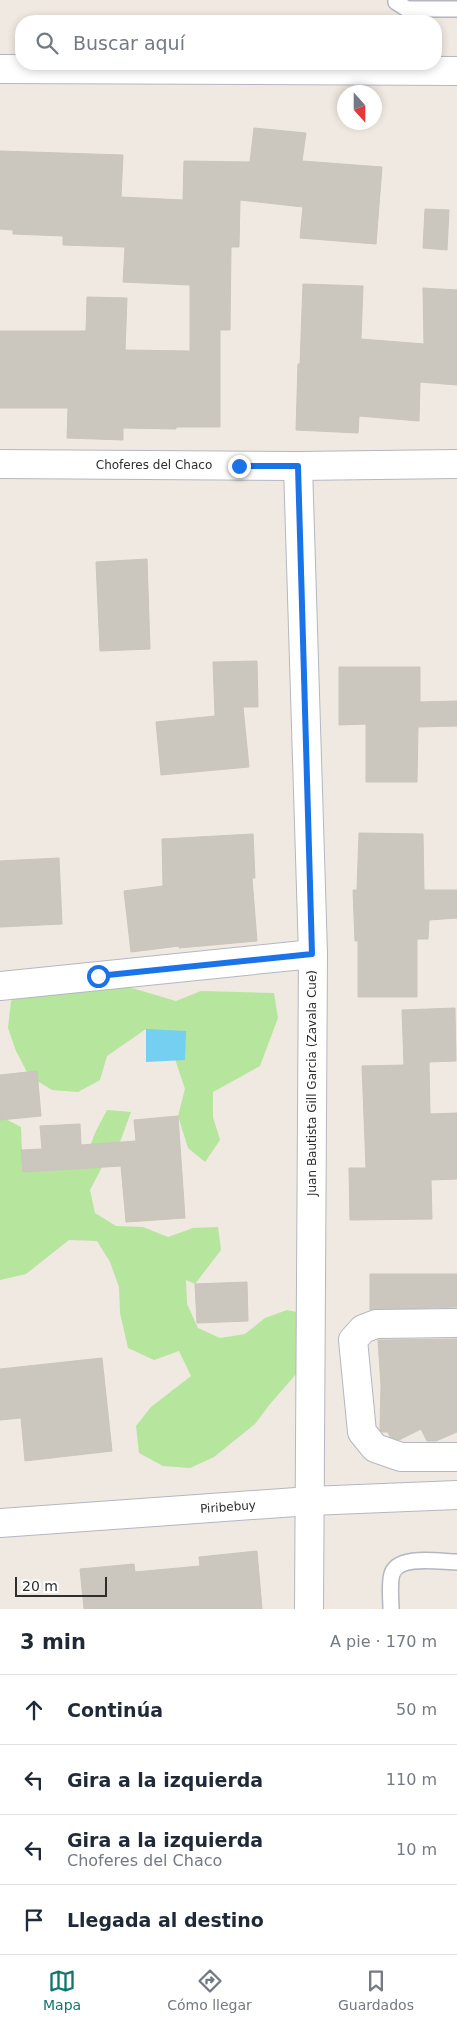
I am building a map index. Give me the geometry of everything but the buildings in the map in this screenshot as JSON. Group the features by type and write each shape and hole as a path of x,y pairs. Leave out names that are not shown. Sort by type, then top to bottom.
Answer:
{"street":[{"path":"0,69 15,69"},
{"path":"228,70 457,71"},
{"name":"Choferes del Chaco","path":"0,464 298,466 457,464"},
{"name":"Juan Bautista Gill Garcia (Zavala Cue)","path":"298,466 312,954 309,1609"},
{"path":"0,986 312,954"},
{"path":"457,1323 376,1324 363,1329 354,1340 362,1432 375,1448 400,1458 457,1457"},
{"name":"Piribebuy","path":"0,1523 310,1501 457,1495"}],"lane":[{"path":"396,0 396,2 407,9 457,9"},
{"path":"391,1609 392,1574 396,1566 408,1561 457,1562"}],"green space":[{"path":"32,986 125,986 176,1001 201,991 274,993 278,1018 260,1066 213,1092 213,1117 220,1140 205,1162 188,1148 178,1116 185,1089 169,1041 146,1029 107,1056 100,1080 78,1092 52,1090 29,1076 16,1051 8,1028 11,1001"},
{"path":"107,1110 131,1112 120,1142 114,1144 90,1190 95,1213 116,1226 143,1227 168,1237 193,1228 218,1227 221,1250 195,1284 186,1280 187,1304 198,1328 220,1338 245,1334 265,1318 287,1310 311,1315 304,1365 255,1424 214,1457 190,1468 163,1466 139,1453 136,1426 151,1407 191,1376 179,1351 154,1360 128,1348 120,1313 119,1287 110,1262 97,1241 69,1240 26,1274 0,1280 0,1116 21,1127 22,1152 69,1168 82,1168 95,1133"}],"water":[{"path":"146,1029 186,1031 185,1060 146,1062"}],"route":[{"path":"98,976 312,954 298,466 239,466"}]}
